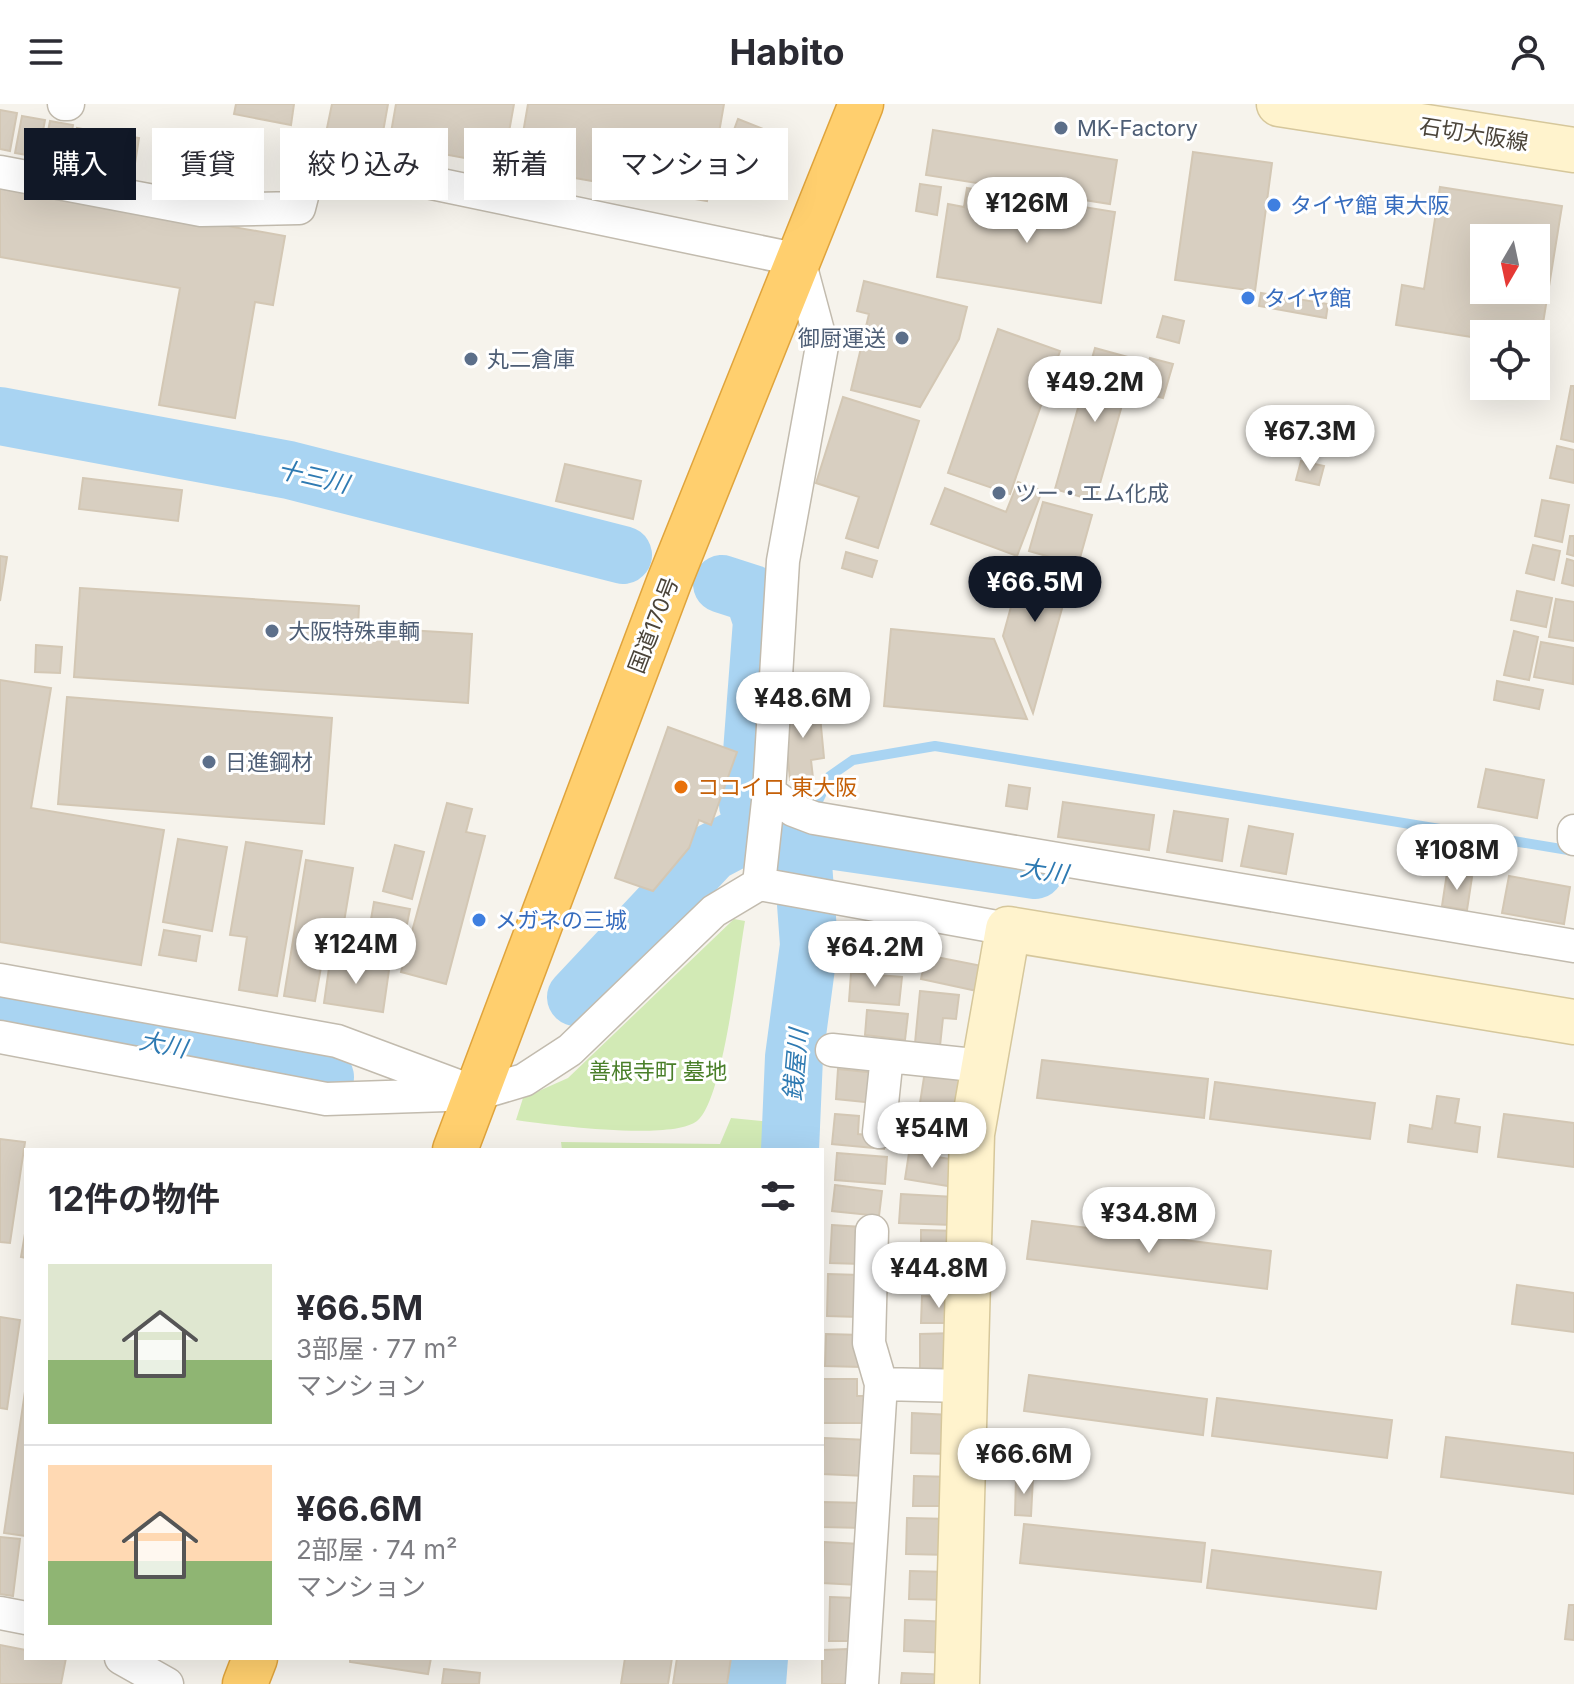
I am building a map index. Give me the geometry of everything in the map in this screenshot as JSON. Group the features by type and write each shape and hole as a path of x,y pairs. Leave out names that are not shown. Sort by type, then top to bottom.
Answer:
{"highway":[{"name":"国道170号","path":"456,1148 664,596 861,104"},
{"path":"245,1684 254,1660"}],"street":[{"name":"石切大阪線","path":"1279,104 1574,150"},
{"path":"1472,134 1574,167"},
{"path":"0,172 201,210 299,208 312,158 799,260 822,346 783,561 764,880"},
{"path":"768,800 823,820 1574,946"},
{"path":"0,1037 326,1099 477,1094 524,1080 570,1050 714,911 764,880 818,895 1008,929 1574,1022"},
{"path":"957,1684 972,1134 1008,929"},
{"path":"0,980 337,1041 477,1094"},
{"path":"832,1050 983,1066"},
{"path":"879,1132 887,1056"},
{"path":"862,1684 881,1384 869,1343 872,1231"},
{"path":"881,1384 964,1386"},
{"path":"0,1613 24,1618"},
{"path":"125,1660 167,1684"}],"green space":[{"name":"善根寺町 墓地","path":"734,919 745,921 728,1028 714,1087 697,1121 683,1127 638,1131 516,1120 523,1098 568,1078"},
{"path":"731,1118 771,1122 768,1148 562,1148 561,1142 720,1144"}],"building":[{"path":"236,104 294,104 291,125 234,114"},
{"path":"332,104 388,104 384,128 327,128"},
{"path":"396,104 514,104 510,128 464,128 464,158 448,155 448,128 392,128"},
{"path":"528,104 724,104 720,128 592,128 592,181 576,178 576,128 524,128"},
{"path":"0,110 17,113 10,151 0,149"},
{"path":"22,116 45,120 43,128 24,128 24,155 15,153"},
{"path":"738,119 761,128 735,128"},
{"path":"50,121 73,125 73,128 49,128"},
{"path":"933,130 1117,160 1110,204 926,175"},
{"path":"1193,152 1272,163 1255,291 1175,280"},
{"path":"920,184 941,187 937,215 916,211"},
{"path":"0,186 24,190 24,200 80,200 285,236 273,305 255,302 235,418 159,405 180,288 0,257"},
{"path":"1440,187 1562,206 1550,280 1550,224 1470,224 1470,304 1546,304 1544,320 1470,320 1470,337 1396,325 1402,285 1424,289"},
{"path":"967,188 1115,212 1101,303 937,277 948,204 964,207"},
{"path":"864,281 967,307 959,339 920,407 851,390 869,314 857,311"},
{"path":"1261,293 1328,304 1326,318 1259,306"},
{"path":"1163,316 1184,321 1179,343 1157,337"},
{"path":"998,329 1060,351 1010,494 948,473"},
{"path":"1095,348 1135,359 1095,501 1055,489"},
{"path":"1150,358 1173,364 1163,398 1140,392"},
{"path":"1571,386 1574,386 1574,442 1561,439"},
{"path":"843,397 919,421 878,548 846,538 859,497 816,483"},
{"path":"1557,446 1574,450 1574,483 1550,478"},
{"path":"1301,461 1324,466 1319,485 1296,480"},
{"path":"565,464 641,481 633,519 556,501"},
{"path":"83,478 182,490 178,521 79,509"},
{"path":"1018,482 1042,491 1017,556 931,524 945,488 1006,512"},
{"path":"1542,500 1569,505 1562,542 1535,536"},
{"path":"1043,502 1092,515 1078,565 1029,551"},
{"path":"1570,536 1574,536 1574,556 1567,554"},
{"path":"1533,545 1560,551 1554,580 1526,573"},
{"path":"846,552 877,561 872,577 842,568"},
{"path":"0,556 7,557 0,601"},
{"path":"1567,559 1574,561 1574,586 1562,583"},
{"path":"1023,563 1071,576 1033,713 1003,636"},
{"path":"80,588 359,606 358,627 472,634 468,703 74,677"},
{"path":"1517,591 1552,598 1546,627 1511,620"},
{"path":"1556,599 1574,602 1574,641 1549,637"},
{"path":"891,629 994,639 1027,719 884,706"},
{"path":"1514,631 1538,637 1529,680 1504,675"},
{"path":"1541,642 1574,648 1573,684 1534,677"},
{"path":"36,645 62,647 60,673 35,672"},
{"path":"0,680 51,688 31,808 164,830 141,965 0,942"},
{"path":"1497,681 1543,690 1539,709 1494,700"},
{"path":"67,697 332,718 324,824 58,804"},
{"path":"819,705 824,758 811,760 813,778 790,780 783,709"},
{"path":"668,727 737,752 711,825 699,820 689,848 653,891 615,878"},
{"path":"1486,769 1544,780 1537,818 1478,807"},
{"path":"1009,785 1030,788 1027,809 1006,806"},
{"path":"1063,802 1154,815 1149,850 1058,837"},
{"path":"447,803 472,809 466,832 485,836 446,984 401,972"},
{"path":"1174,811 1228,819 1222,861 1167,852"},
{"path":"1249,826 1293,834 1286,874 1241,866"},
{"path":"178,839 227,847 212,931 163,922"},
{"path":"246,842 302,851 277,996 239,990 247,937 230,935"},
{"path":"395,845 424,852 412,899 383,891"},
{"path":"306,860 353,868 339,952 324,950 315,1001 284,996"},
{"path":"1447,873 1472,877 1467,910 1442,906"},
{"path":"1509,876 1570,887 1564,924 1502,913"},
{"path":"374,902 410,909 403,944 368,937"},
{"path":"164,930 200,936 196,961 159,955"},
{"path":"926,955 982,966 977,991 921,979"},
{"path":"330,961 389,970 383,1012 324,1003"},
{"path":"851,973 902,977 899,1005 849,1001"},
{"path":"920,991 959,995 956,1019 943,1018 940,1046 915,1043"},
{"path":"867,1010 908,1014 905,1040 865,1035"},
{"path":"1042,1060 1208,1079 1204,1118 1037,1098"},
{"path":"838,1069 876,1073 874,1103 836,1099"},
{"path":"925,1071 972,1078 967,1110 920,1103"},
{"path":"1215,1082 1375,1103 1370,1139 1210,1119"},
{"path":"1437,1096 1459,1099 1455,1123 1480,1127 1477,1152 1408,1142 1410,1125 1432,1129"},
{"path":"835,1114 859,1116 858,1134 885,1137 884,1149 832,1144"},
{"path":"1504,1114 1574,1123 1574,1167 1498,1157"},
{"path":"916,1116 961,1121 957,1147 913,1142"},
{"path":"0,1139 25,1142 10,1243 0,1242"},
{"path":"837,1153 887,1157 885,1184 835,1180"},
{"path":"909,1153 958,1160 954,1187 905,1179"},
{"path":"835,1185 882,1191 879,1216 832,1211"},
{"path":"901,1194 954,1197 952,1225 899,1223"},
{"path":"1032,1221 1271,1251 1267,1289 1027,1259"},
{"path":"832,1225 862,1227 861,1264 830,1263"},
{"path":"921,1230 959,1231 958,1254 921,1253"},
{"path":"921,1262 957,1262 957,1290 920,1289"},
{"path":"828,1274 860,1275 859,1317 827,1316"},
{"path":"1517,1285 1574,1293 1574,1332 1512,1324"},
{"path":"922,1296 957,1297 957,1323 921,1323"},
{"path":"0,1317 20,1320 7,1409 0,1408"},
{"path":"955,1333 956,1368 920,1369 920,1334"},
{"path":"826,1334 862,1335 861,1367 825,1366"},
{"path":"1029,1375 1207,1399 1203,1435 1024,1411"},
{"path":"824,1379 857,1379 857,1396 873,1396 873,1423 824,1423"},
{"path":"24,1398 24,1536 4,1533"},
{"path":"1217,1398 1392,1420 1387,1458 1212,1436"},
{"path":"912,1413 951,1415 950,1454 911,1453"},
{"path":"1446,1437 1574,1453 1574,1494 1441,1477"},
{"path":"824,1438 868,1440 866,1476 824,1474"},
{"path":"914,1476 954,1477 954,1506 913,1506"},
{"path":"1016,1477 1033,1477 1031,1516 1015,1515"},
{"path":"824,1502 865,1503 864,1528 824,1527"},
{"path":"907,1518 951,1519 950,1555 906,1554"},
{"path":"1024,1524 1205,1543 1201,1582 1020,1563"},
{"path":"0,1537 20,1539 13,1596 0,1594"},
{"path":"824,1542 860,1544 858,1585 824,1583"},
{"path":"1212,1550 1381,1572 1376,1609 1207,1588"},
{"path":"910,1571 949,1572 949,1600 909,1599"},
{"path":"830,1597 855,1598 854,1641 829,1641"},
{"path":"1569,1605 1574,1605 1574,1640 1565,1639"},
{"path":"905,1620 949,1622 949,1653 904,1651"},
{"path":"0,1645 24,1650 24,1660 66,1660 61,1684 0,1684"},
{"path":"848,1649 849,1684 822,1684 824,1650"},
{"path":"350,1660 431,1660 428,1674"},
{"path":"625,1660 672,1660 668,1684 621,1684"},
{"path":"677,1660 731,1660 727,1684 673,1684"},
{"path":"444,1669 480,1673 479,1684 442,1684"},
{"path":"902,1673 950,1675 949,1684 901,1684"}],"waterway":[{"name":"十三川","path":"0,416 289,470 623,555"},
{"name":"十三川","path":"722,584 753,594 762,621 748,805 777,834"},
{"path":"801,836 830,776 853,760 935,746 1574,851"},
{"name":"大川","path":"576,997 712,852 750,832 801,836 1035,870"},
{"name":"銭屋川","path":"790,1148 794,1057 809,945 801,836"},
{"name":"大川","path":"0,1013 325,1077"},
{"name":"銭屋川","path":"757,1684 759,1660"}],"place":[{"name":"MK-Factory","path":"1061,128"},
{"name":"タイヤ館 東大阪","path":"1274,205"},
{"name":"タイヤ館","path":"1248,298"},
{"name":"御厨運送","path":"902,338"},
{"name":"丸二倉庫","path":"471,359"},
{"name":"ツー・エム化成","path":"999,493"},
{"name":"大阪特殊車輌","path":"272,631"},
{"name":"日進鋼材","path":"209,762"},
{"name":"ココイロ 東大阪","path":"681,787"},
{"name":"メガネの三城","path":"479,920"}]}
